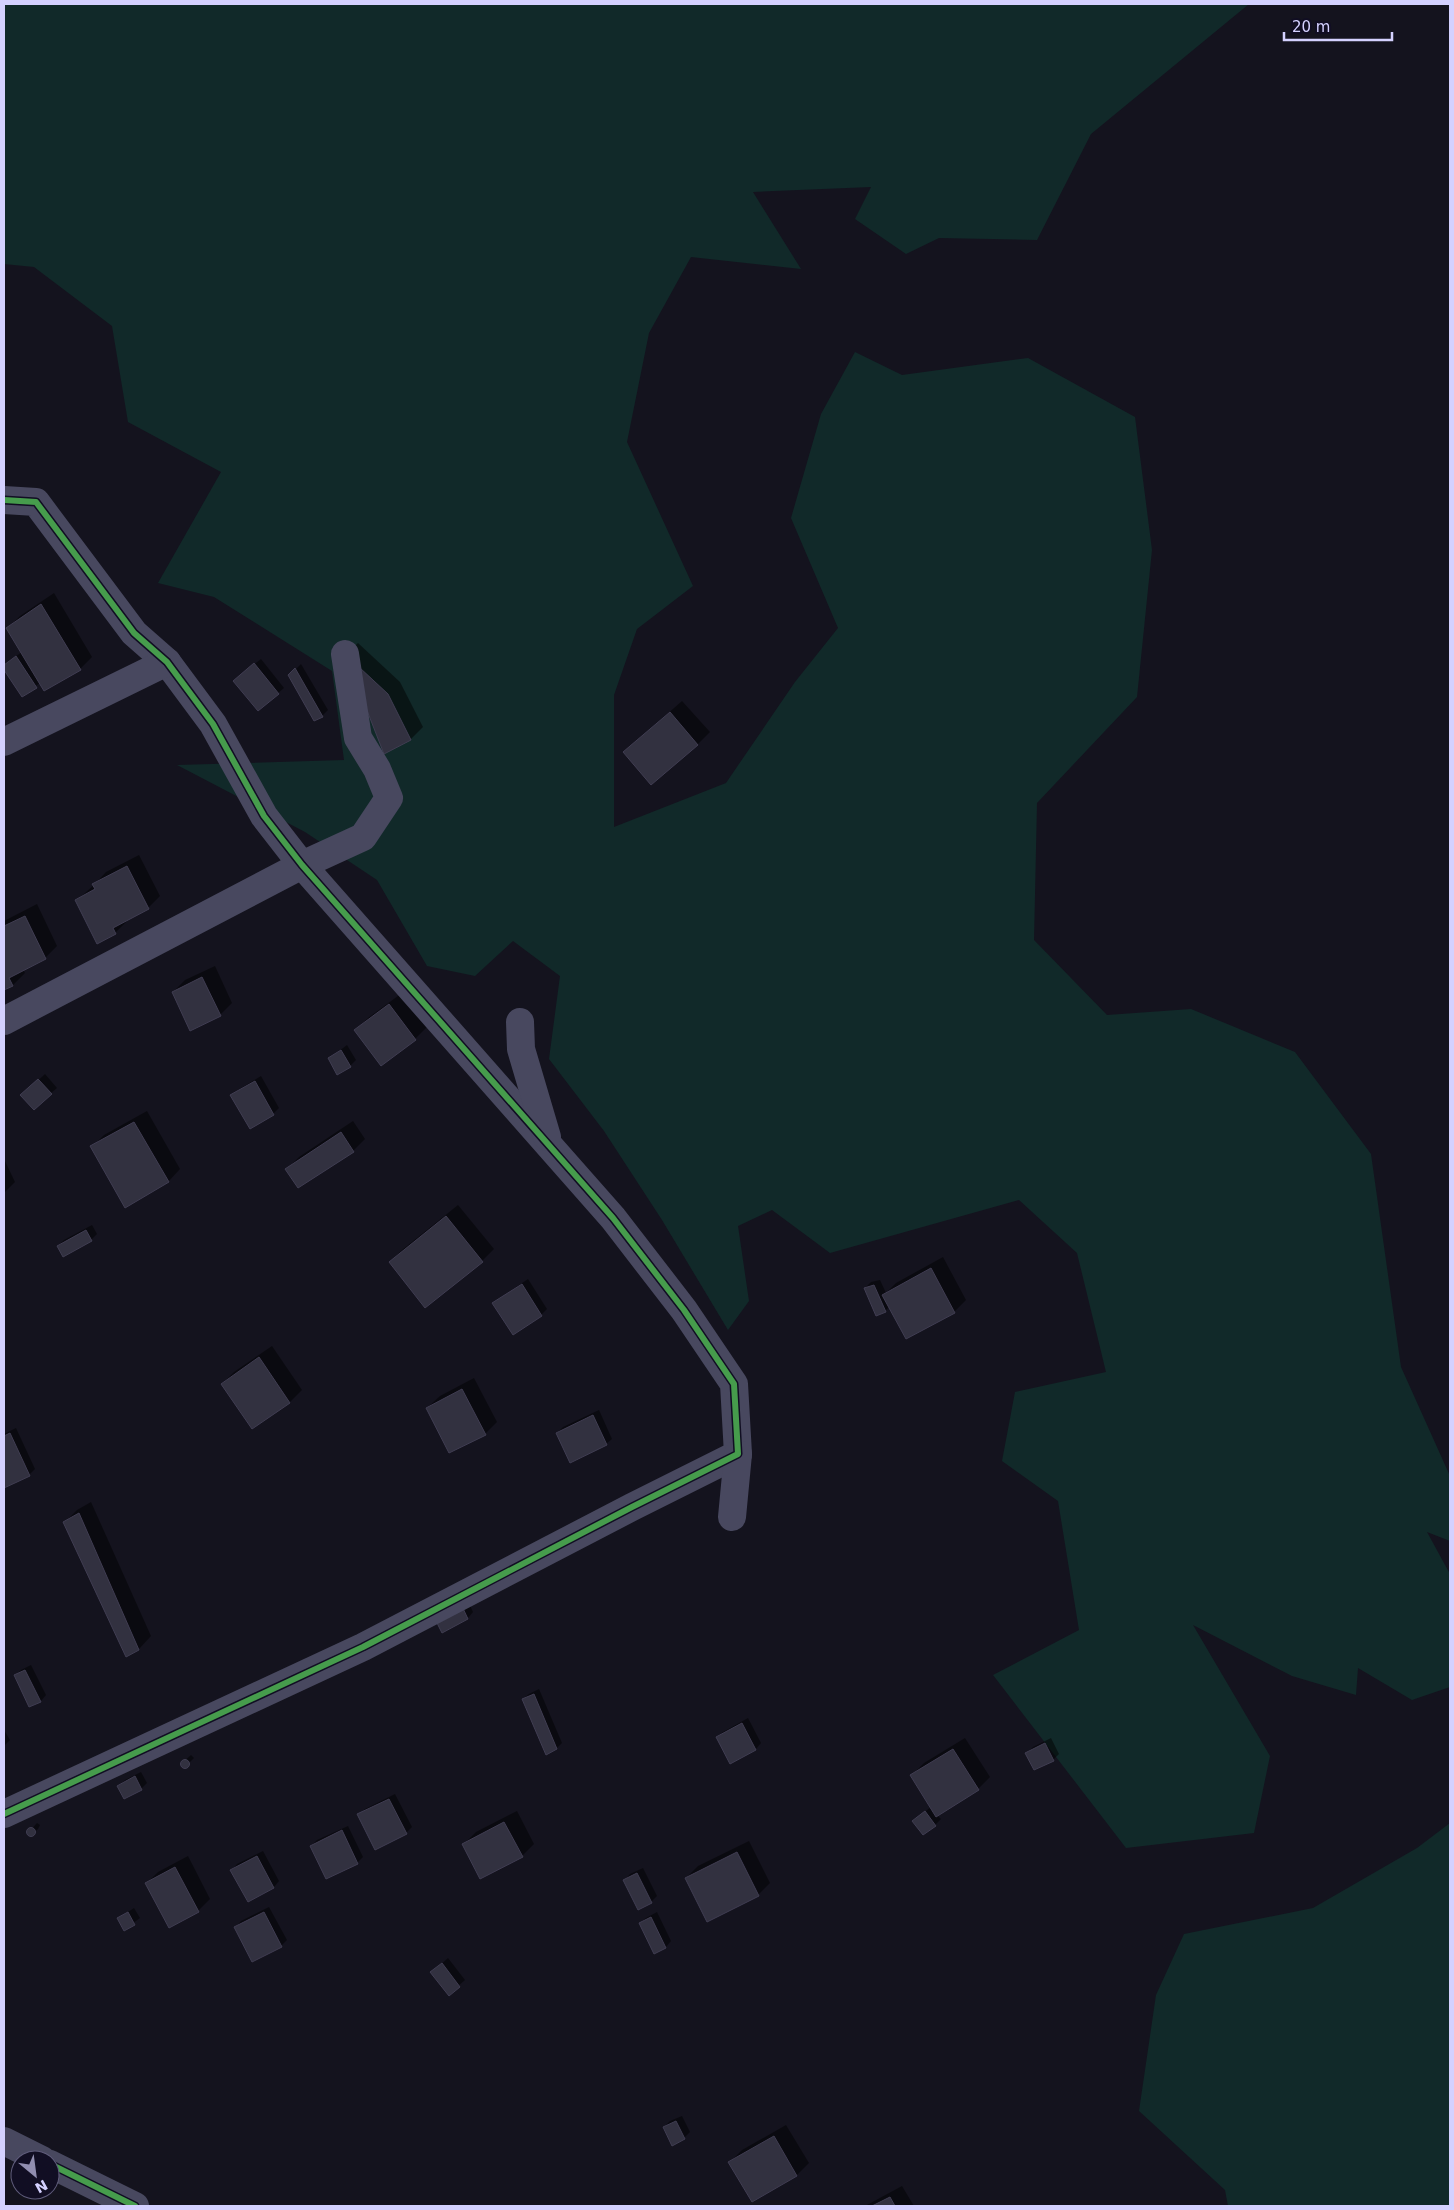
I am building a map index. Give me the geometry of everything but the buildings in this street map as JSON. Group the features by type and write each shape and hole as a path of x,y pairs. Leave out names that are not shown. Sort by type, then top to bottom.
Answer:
{"street":[{"path":"4,500 36,502 134,633 167,662 213,724 264,816 302,865 619,1226 684,1310 734,1384 738,1454 732,1517"},
{"path":"4,1021 302,865 362,837 389,798 377,769 358,738 345,654"},
{"path":"4,742 167,662"},
{"path":"520,1022 521,1049 549,1146"},
{"path":"4,1814 363,1647 738,1454"},
{"path":"4,2141 22,2150"},
{"path":"60,2169 135,2206"}],"green space":[{"path":"4,4 1249,4 1091,134 1037,240 939,238 906,254 855,219 871,187 753,192 801,269 691,257 649,333 627,442 693,586 637,629 614,695 614,827 726,783 795,682 838,628 791,518 821,414 855,352 902,375 1028,358 1135,417 1152,550 1137,697 1037,803 1034,940 1107,1015 1191,1009 1295,1052 1371,1154 1401,1367 1450,1476 1450,1541 1427,1532 1450,1574 1450,1687 1412,1700 1358,1668 1356,1695 1292,1676 1193,1625 1270,1756 1254,1833 1126,1848 993,1675 1079,1630 1058,1501 1002,1461 1015,1392 1106,1372 1077,1253 1019,1200 830,1253 772,1210 738,1226 749,1301 728,1330 662,1220 604,1131 549,1059 560,976 513,941 475,976 427,966 377,880 305,832 177,765 344,760 332,671 214,597 158,583 221,472 128,422 112,326 34,267 4,264"},
{"path":"1450,1823 1450,2206 1228,2206 1225,2190 1139,2111 1156,1995 1184,1934 1313,1908 1417,1848"}],"cycle path":[{"path":"4,500 36,502 134,633 167,662 213,724 264,816 302,865 613,1218 684,1310 734,1384 738,1454 363,1647 4,1814"},
{"path":"60,2169 135,2206"}]}
